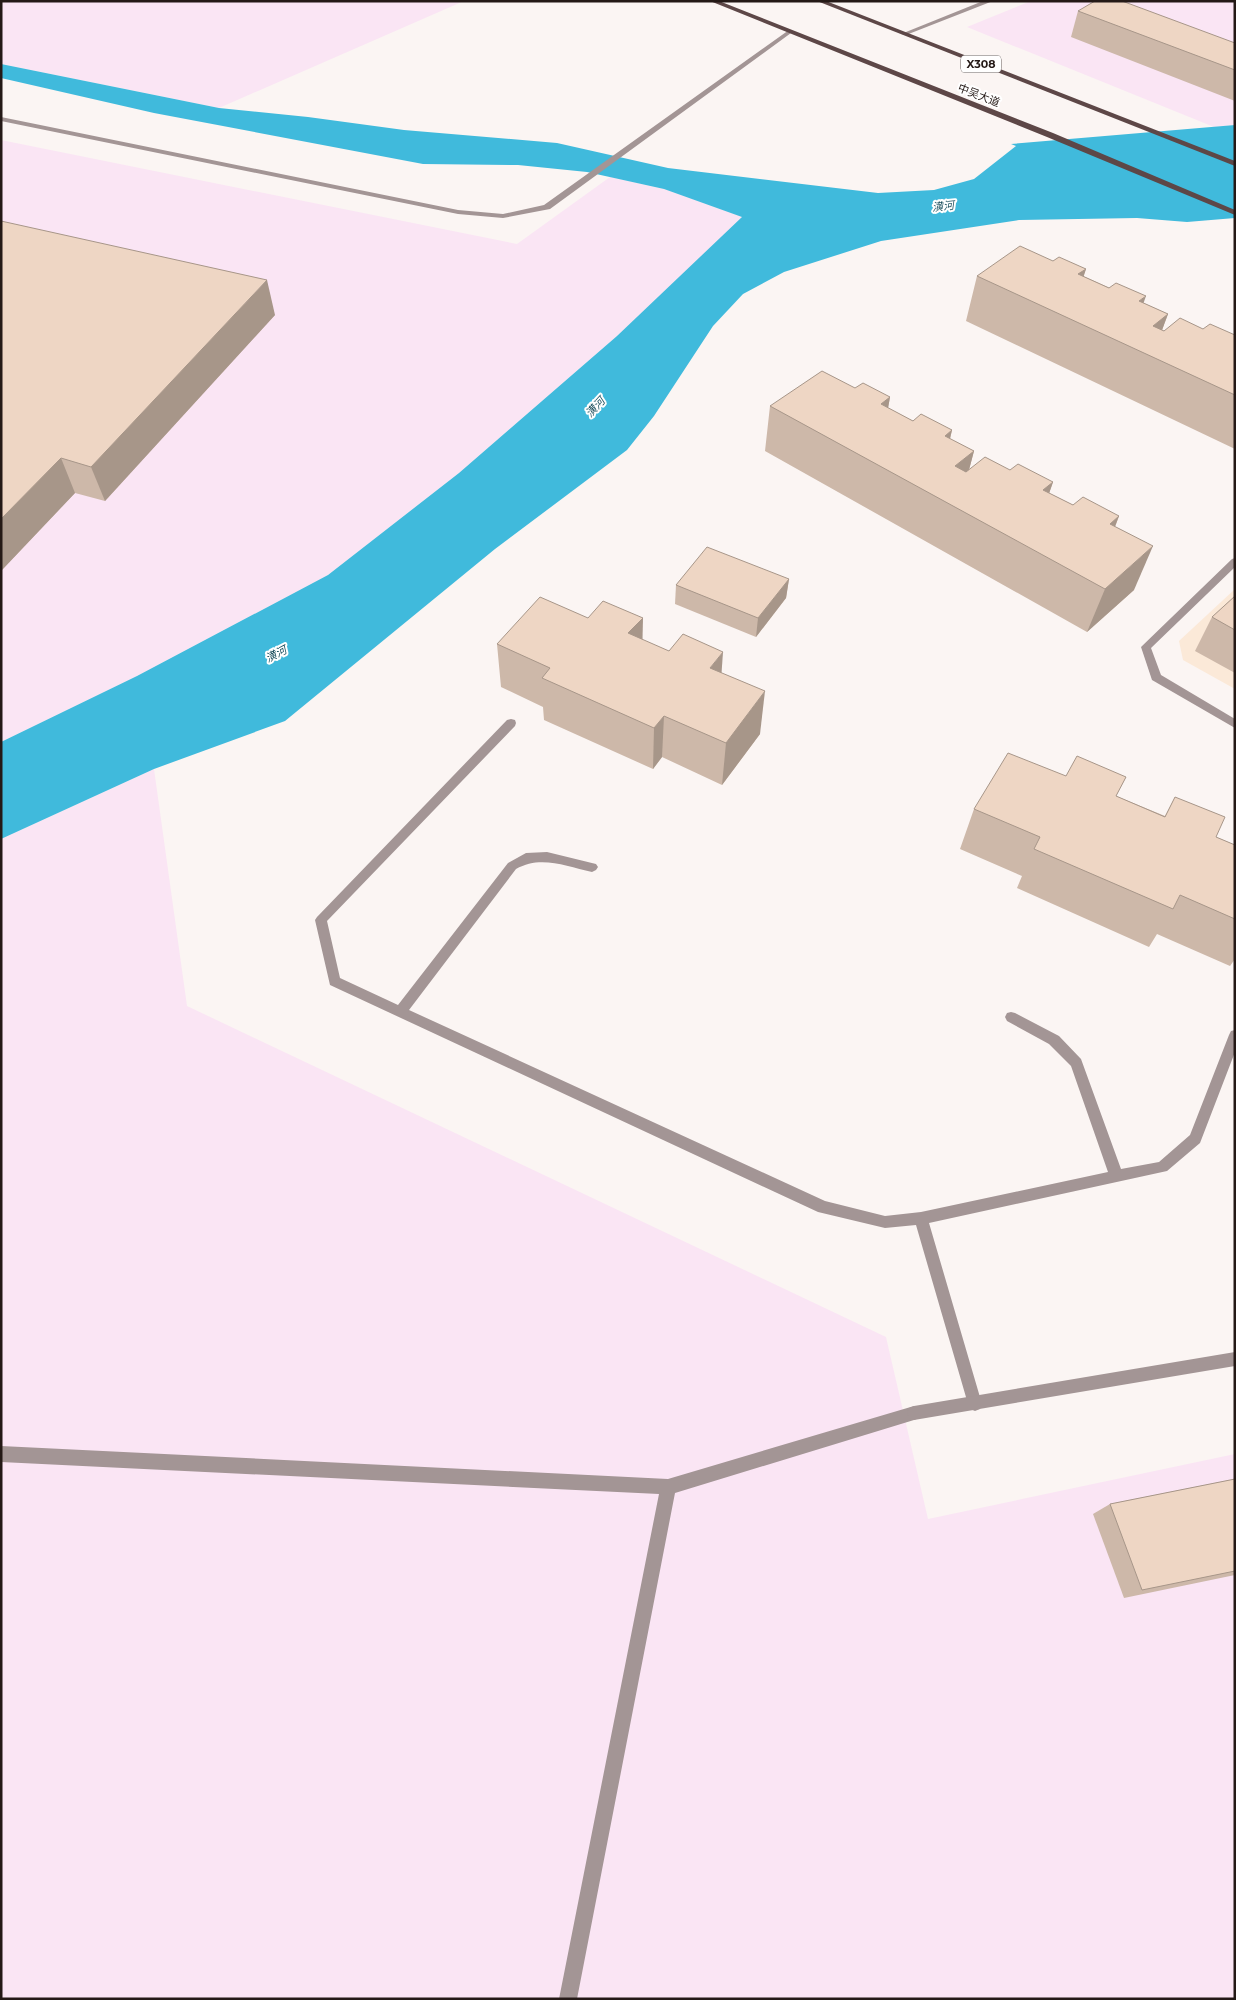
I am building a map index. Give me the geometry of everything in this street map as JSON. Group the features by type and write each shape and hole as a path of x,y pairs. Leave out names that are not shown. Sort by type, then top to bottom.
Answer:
{"main road":[{"name":"中吴大道","path":"713,1 1050,135 1235,213"},
{"name":"X308","path":"820,1 1235,164"}],"street":[{"path":"904,34 990,1"},
{"path":"1,119 458,212 503,216 547,207 789,32"},
{"path":"1235,561 1146,646 1156,677 1235,724"},
{"path":"511,723 321,920 334,981 823,1207 885,1222 921,1218 1162,1167 1195,1139 1235,1035"},
{"path":"400,1012 512,866 526,858 547,856 592,867"},
{"path":"1012,1017 1054,1040 1076,1063 1117,1177"},
{"path":"921,1218 975,1404"},
{"path":"1,1454 668,1487 914,1413 1235,1359"},
{"path":"568,1999 668,1487"}],"shaded area":[{"path":"1,1 464,1 219,108 1,64"},
{"path":"1031,1 1235,1 1235,125 1214,127 967,27"},
{"path":"1,140 517,244 610,177 664,189 743,217 617,336 459,473 328,575 137,676 1,742"},
{"path":"1235,589 1235,689 1183,660 1179,641"},
{"path":"154,769 187,1006 886,1337 928,1519 1235,1454 1235,1999 1,1999 1,839"}],"water":[{"name":"潢河","path":"1,64 219,108 308,117 404,130 557,143 668,168 878,193 934,190 974,179 1016,146 1011,144 1235,125 1235,218 1187,222 1137,218 1019,220 881,241 784,272 743,294 713,326 654,416 627,450 495,549 285,721 154,769 1,839 1,742 137,676 328,575 459,473 617,336 742,217 664,189 587,172 518,165 423,164 154,113 1,78"}],"building":[{"path":"1095,1 1122,1 1235,43 1235,70 1078,11"},
{"path":"1,221 267,280 91,467 61,458 1,519"},
{"path":"1020,246 1053,261 1059,257 1086,269 1078,274 1109,288 1116,283 1146,296 1139,301 1168,314 1153,326 1164,331 1180,318 1203,329 1210,324 1235,335 1235,395 977,276"},
{"path":"822,371 855,388 863,383 890,397 881,404 913,421 921,414 952,430 945,436 974,451 955,466 966,472 985,457 1010,470 1018,464 1053,482 1043,490 1073,505 1083,497 1119,516 1110,524 1153,546 1105,589 770,406"},
{"path":"707,547 789,579 758,618 676,585"},
{"path":"1235,596 1235,630 1212,617"},
{"path":"540,597 588,618 603,601 643,618 628,633 669,651 683,634 723,652 710,668 765,691 726,743 664,716 654,728 542,678 550,668 497,644"},
{"path":"1008,753 1066,776 1077,756 1126,777 1116,796 1165,817 1175,797 1225,817 1216,837 1235,845 1235,919 1180,895 1173,909 1034,849 1040,837 974,809"},
{"path":"1235,1479 1235,1571 1142,1590 1110,1504"}]}
